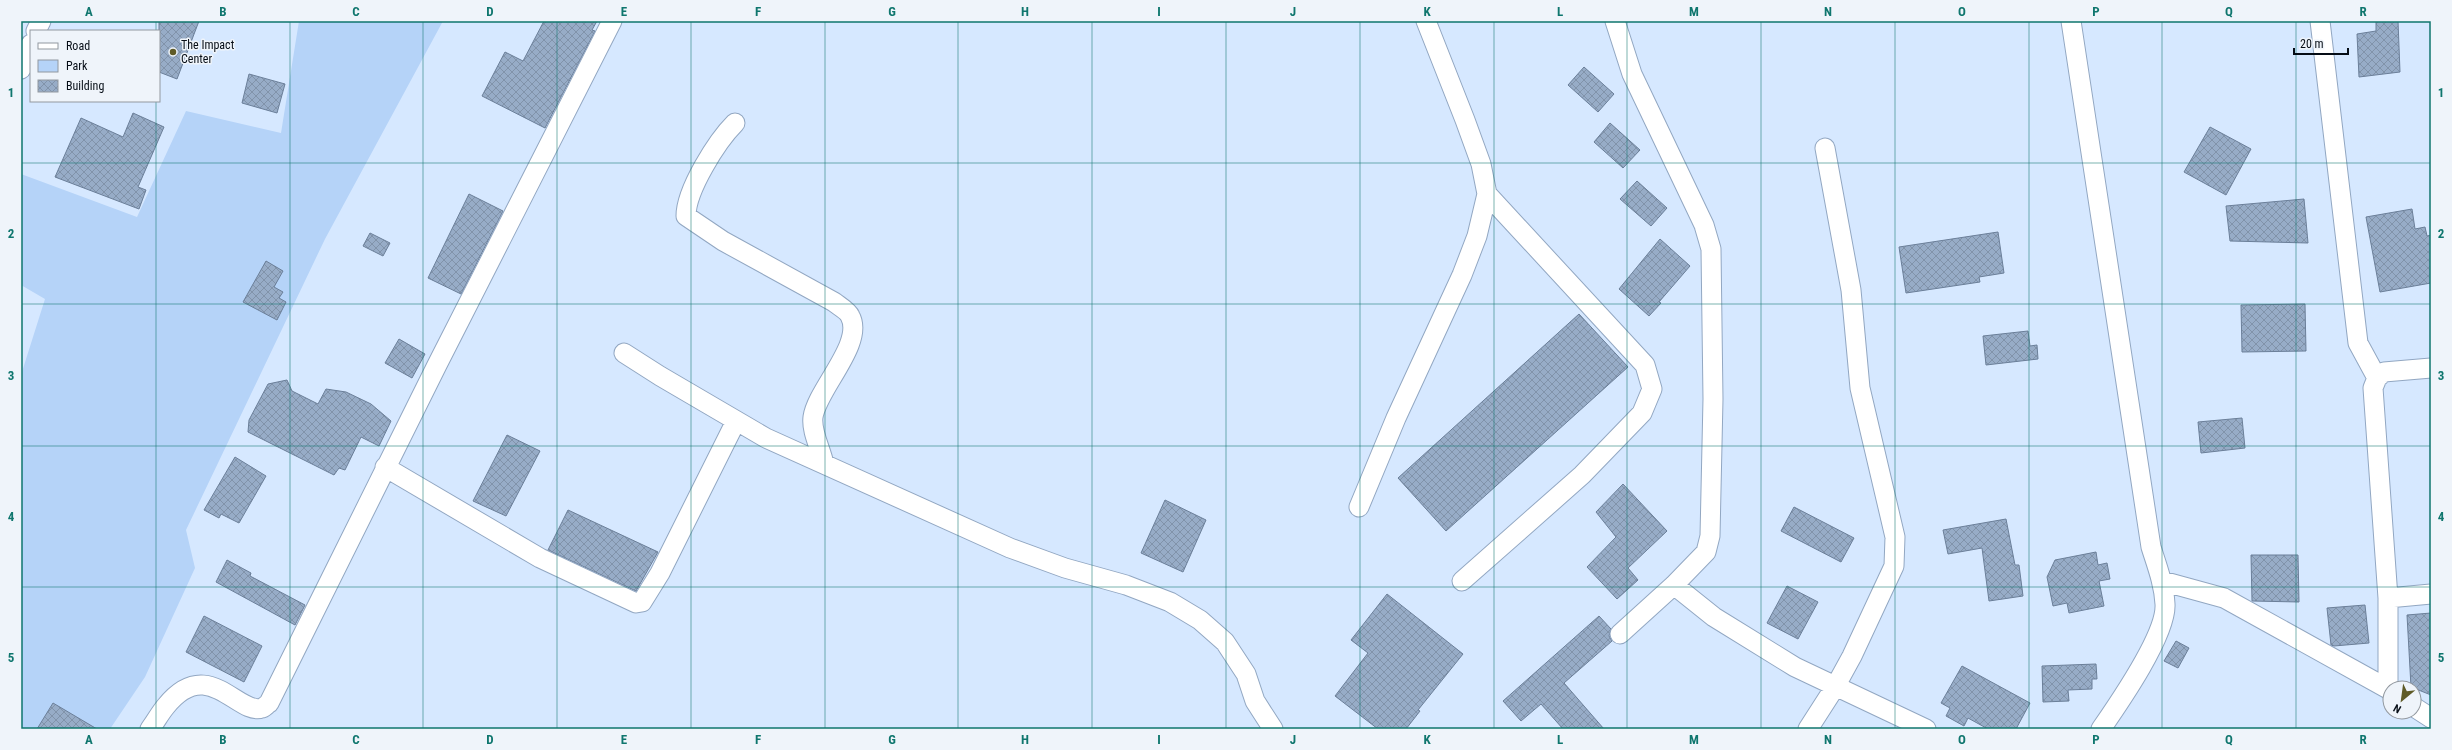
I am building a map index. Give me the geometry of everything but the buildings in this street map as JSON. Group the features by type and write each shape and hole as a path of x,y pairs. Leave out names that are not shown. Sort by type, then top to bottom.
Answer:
{"street":[{"path":"36,30 41,21"},
{"path":"150,729 167,705 184,690 198,685 216,687 252,708 262,708 269,703 385,467 612,21"},
{"path":"1359,508 1396,418 1462,275 1477,236 1487,194 1481,164 1471,135 1426,21"},
{"path":"1615,21 1632,74 1704,225 1711,249 1713,399 1710,536 1706,552 1674,585 1620,634"},
{"path":"2071,21 2150,548 2162,581 2166,606 2157,635 2139,670 2101,729"},
{"path":"2320,21 2358,343 2376,378"},
{"path":"21,69 30,46"},
{"path":"735,123 707,159 686,206 686,216 723,241 834,302 850,315 854,326 849,345 813,416 814,430 821,448 824,464"},
{"path":"1808,729 1836,687 1865,631 1894,566 1895,537 1860,388 1851,290 1825,148"},
{"path":"1462,581 1582,475 1642,413 1652,390 1645,365 1487,194"},
{"path":"624,353 766,438 1010,548 1065,568 1126,585 1170,602 1200,620 1225,642 1246,674 1255,700 1273,729"},
{"path":"2389,680 2388,598 2373,388 2376,378 2384,372 2431,368"},
{"path":"385,467 540,558 636,603 642,602 660,573 736,421"},
{"path":"2162,581 2224,598 2382,685"},
{"path":"1674,585 1714,617 1795,667 1926,729"},
{"path":"2388,598 2431,594"},
{"path":"2422,712 2431,718"}],"green space":[{"path":"299,21 443,21 325,239 186,530 195,568 145,677 110,729 21,729 21,375 45,299 21,285 21,174 137,217 186,111 281,133"}],"place":[{"name":"The Impact Center","path":"173,52"}]}
